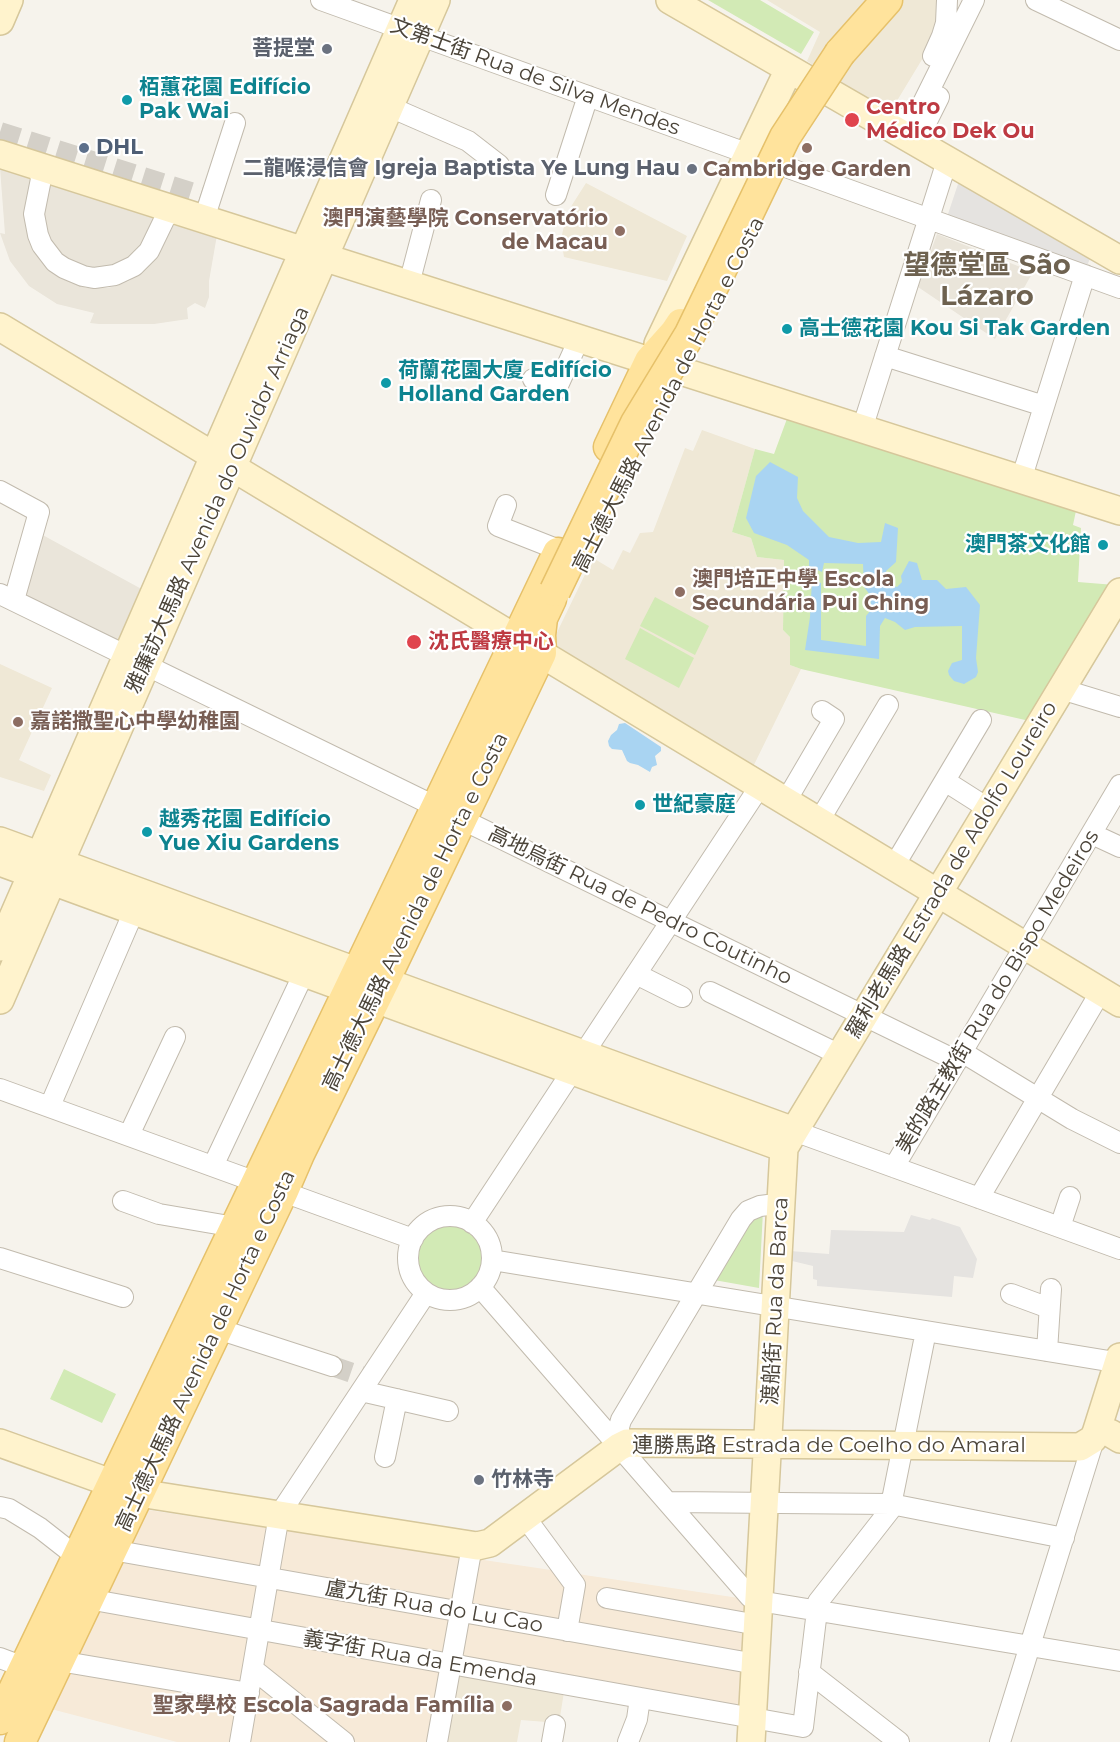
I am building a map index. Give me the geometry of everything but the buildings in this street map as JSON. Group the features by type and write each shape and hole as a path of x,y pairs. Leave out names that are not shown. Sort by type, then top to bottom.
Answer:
{"main road":[{"path":"663,365 675,333 774,133 800,96 887,0"},
{"path":"529,646 540,635 542,618 636,423 690,334 784,137 840,53"},
{"name":"高士德大馬路 Avenida de Horta e Costa","path":"20,1742 112,1550 125,1489 235,1227 298,1154 366,985 529,646 559,550 663,365"},
{"name":"高士德大馬路 Avenida de Horta e Costa","path":"0,1719 12,1663 77,1557 125,1489 218,1329 270,1186"}],"street":[{"path":"0,21 9,0"},
{"name":"文第士街 Rua de Silva Mendes","path":"321,0 749,154"},
{"name":"雅廉訪大馬路 Avenida do Ouvidor Arriaga","path":"314,254 390,107 410,32 413,0"},
{"name":"雅廉訪大馬路 Avenida do Ouvidor Arriaga","path":"0,1000 46,869 410,32 436,0"},
{"path":"670,0 1120,260"},
{"path":"870,116 892,113 910,101 942,36 946,23 947,0"},
{"path":"870,116 883,121 897,121 911,115 921,107 974,0"},
{"path":"916,143 985,0"},
{"path":"1036,0 1120,40"},
{"name":"高士德大馬路 Avenida de Horta e Costa","path":"529,646 663,365 749,154 789,69"},
{"name":"高士德大馬路 Avenida de Horta e Costa","path":"663,365 701,338 821,87"},
{"path":"556,195 588,96"},
{"path":"390,107 468,141 499,165"},
{"path":"204,219 235,123"},
{"path":"0,154 1120,511"},
{"path":"862,429 947,161"},
{"path":"36,166 41,179 34,214 42,245 56,262 83,276 94,278 115,276 134,266 149,251 165,218 172,212 178,211"},
{"path":"783,166 1120,288"},
{"path":"409,284 431,200"},
{"path":"1021,480 1085,275"},
{"path":"0,327 1111,997 1038,1098 979,1198"},
{"path":"533,379 556,390 579,339"},
{"path":"885,356 1044,406"},
{"path":"0,490 39,512 7,597"},
{"path":"506,505 498,526 559,550"},
{"name":"高地烏街 Rua de Pedro Coutinho","path":"7,597 864,1015 960,1056 1072,1119 1120,1143"},
{"name":"羅利老馬路 Estrada de Adolfo Loureiro","path":"799,1140 840,1055 1061,689 1116,606"},
{"path":"1061,689 1120,708"},
{"path":"819,821 888,705"},
{"path":"786,801 834,719 822,711"},
{"path":"894,866 981,720"},
{"path":"945,781 989,808"},
{"name":"美的路主教街 Rua do Bispo Medeiros","path":"894,1167 1120,785"},
{"path":"472,1223 760,786"},
{"path":"1092,834 1120,847"},
{"path":"0,841 46,869 134,911 304,974 366,985"},
{"path":"0,862 46,869 578,1062 799,1140 894,1167 1120,1249"},
{"name":"雅廉訪大馬路 Avenida do Ouvidor Arriaga","path":"0,947 46,869"},
{"path":"50,1106 134,911"},
{"path":"213,1166 304,974"},
{"path":"636,974 682,997"},
{"path":"710,992 840,1055"},
{"path":"129,1135 175,1037"},
{"path":"0,1089 413,1239"},
{"name":"渡船街 Rua da Barca","path":"752,1730 781,1208 799,1140"},
{"path":"1060,1227 1070,1197"},
{"path":"123,1201 159,1214 235,1227"},
{"path":"614,1432 741,1219 748,1211 760,1206 770,1205 781,1208"},
{"path":"455,1216 472,1223 480,1228 488,1240 492,1260 489,1274 480,1287 466,1297 452,1300 438,1299 426,1293 416,1283 410,1270 408,1257 413,1239 428,1222 441,1217 455,1216"},
{"path":"0,1258 123,1298"},
{"path":"492,1260 1119,1361 1108,1436 1064,1538 1000,1742"},
{"path":"480,1287 614,1432 668,1502 750,1597 758,1613"},
{"path":"240,1740 279,1515 364,1382 426,1293"},
{"path":"1011,1294 1050,1298 1047,1351"},
{"path":"218,1329 332,1366"},
{"path":"804,1735 818,1602 890,1510 926,1331"},
{"path":"364,1382 397,1399 448,1411"},
{"path":"385,1457 397,1399"},
{"name":"連勝馬路 Estrada de Coelho do Amaral","path":"472,1546 487,1544 525,1517 614,1432 631,1443 1080,1447 1108,1436"},
{"path":"0,1443 125,1489 472,1546 437,1742"},
{"path":"668,1502 891,1504 1064,1538"},
{"path":"3,1513 40,1527 77,1557"},
{"path":"525,1517 575,1585 567,1631"},
{"name":"盧九街 Rua do Lu Cao","path":"112,1550 756,1664"},
{"path":"607,1598 758,1613 817,1611 1120,1661"},
{"name":"義字街 Rua da Emenda","path":"88,1599 640,1698 752,1730 804,1735"},
{"path":"59,1661 249,1693"},
{"path":"253,1669 344,1742"},
{"path":"810,1672 900,1742"},
{"path":"628,1742 638,1719 640,1698"}],"shaded area":[{"path":"767,0 958,0 889,114 807,61 820,32"},
{"path":"0,168 33,178 28,203 71,281 86,288 108,288 119,285 142,272 169,224 217,235 209,281 209,297 205,308 195,303 187,308 188,319 154,324 90,323 94,313 57,304 29,286 10,261 0,233 5,234"},
{"path":"960,178 1091,256 1087,266 947,217"},
{"path":"46,181 157,219 134,259 99,273 65,263 40,226"},
{"name":"澳門演藝學院 Conservatório de Macau","path":"586,183 687,236 667,281 564,257 561,239 564,226 572,205"},
{"path":"937,234 1033,272 995,339 918,287"},
{"name":"澳門培正中學 Escola Secundária Pui Ching","path":"702,430 755,449 732,532 751,538 757,557 784,560 783,630 790,637 790,665 801,669 748,777 546,655 593,558 613,570 623,550 630,553 640,533 653,532 685,448 693,451"},
{"path":"39,533 147,592 122,644 22,594"},
{"name":"嘉諾撒聖心中學幼稚園","path":"0,664 52,688 19,760 51,775 44,791 0,777"},
{"path":"911,1215 930,1220 932,1218 960,1227 977,1259 973,1278 954,1276 952,1297 817,1286 817,1280 813,1279 813,1266 788,1260 790,1251 829,1254 831,1230 904,1232"},
{"path":"148,1510 759,1601 752,1718 457,1671 443,1742 177,1742 51,1709"},
{"name":"聖家學校 Escola Sagrada Família","path":"459,1672 564,1692 559,1723 521,1720 517,1742 445,1742"}],"green space":[{"path":"708,0 760,0 814,32 801,54"},
{"path":"788,416 1077,506 1073,525 1081,528 1078,582 1115,585 1034,722 790,665 790,637 783,630 784,560 757,557 751,538 732,532 755,449 774,454"},
{"path":"655,597 709,626 695,655 640,626"},
{"path":"640,628 694,658 679,688 625,659"},
{"path":"763,1211 759,1288 714,1280 748,1223"},
{"path":"450,1223 463,1226 475,1233 482,1245 485,1258 482,1271 475,1283 463,1290 450,1293 437,1290 425,1283 418,1271 415,1258 418,1245 425,1233 437,1226"},
{"path":"64,1369 116,1394 102,1423 50,1399"}],"water":[{"path":"770,462 798,477 797,498 803,511 829,537 858,543 881,542 885,523 898,528 896,562 886,571 891,585 897,587 902,582 901,576 909,561 917,563 922,580 937,580 946,589 966,587 980,605 976,677 964,684 954,681 949,675 948,671 952,663 962,660 962,626 915,627 905,630 885,618 880,626 879,659 805,650 812,580 821,583 821,640 866,646 866,616 871,610 870,595 864,587 863,564 824,563 822,572 809,566 809,560 787,545 754,533 746,518 756,476"},
{"path":"625,723 661,747 661,751 655,756 657,765 652,767 650,772 627,761 622,750 612,749 609,746 608,741 611,735 617,730 619,724"}],"tunnel":[{"path":"0,132 210,198"},
{"path":"332,1366 361,1376"}],"place":[{"name":"菩提堂","path":"327,49"},
{"name":"栢蕙花園 Edifício Pak Wai","path":"127,100"},
{"name":"Centro Médico Dek Ou","path":"852,120"},
{"name":"DHL","path":"84,148"},
{"name":"Cambridge Garden","path":"807,148"},
{"name":"二龍喉浸信會 Igreja Baptista Ye Lung Hau","path":"692,169"},
{"name":"澳門演藝學院 Conservatório de Macau","path":"620,231"},
{"name":"高士德花園 Kou Si Tak Garden","path":"787,329"},
{"name":"荷蘭花園大廈 Edifício Holland Garden","path":"386,383"},
{"name":"澳門茶文化館","path":"1103,545"},
{"name":"澳門培正中學 Escola Secundária Pui Ching","path":"680,592"},
{"name":"沈氏醫療中心","path":"414,642"},
{"name":"嘉諾撒聖心中學幼稚園","path":"18,722"},
{"name":"世紀豪庭","path":"640,805"},
{"name":"越秀花園 Edifício Yue Xiu Gardens","path":"147,832"},
{"name":"竹林寺","path":"479,1480"},
{"name":"聖家學校 Escola Sagrada Família","path":"507,1706"}],"district":[{"name":"望德堂區 São Lázaro","path":"987,282"}]}
